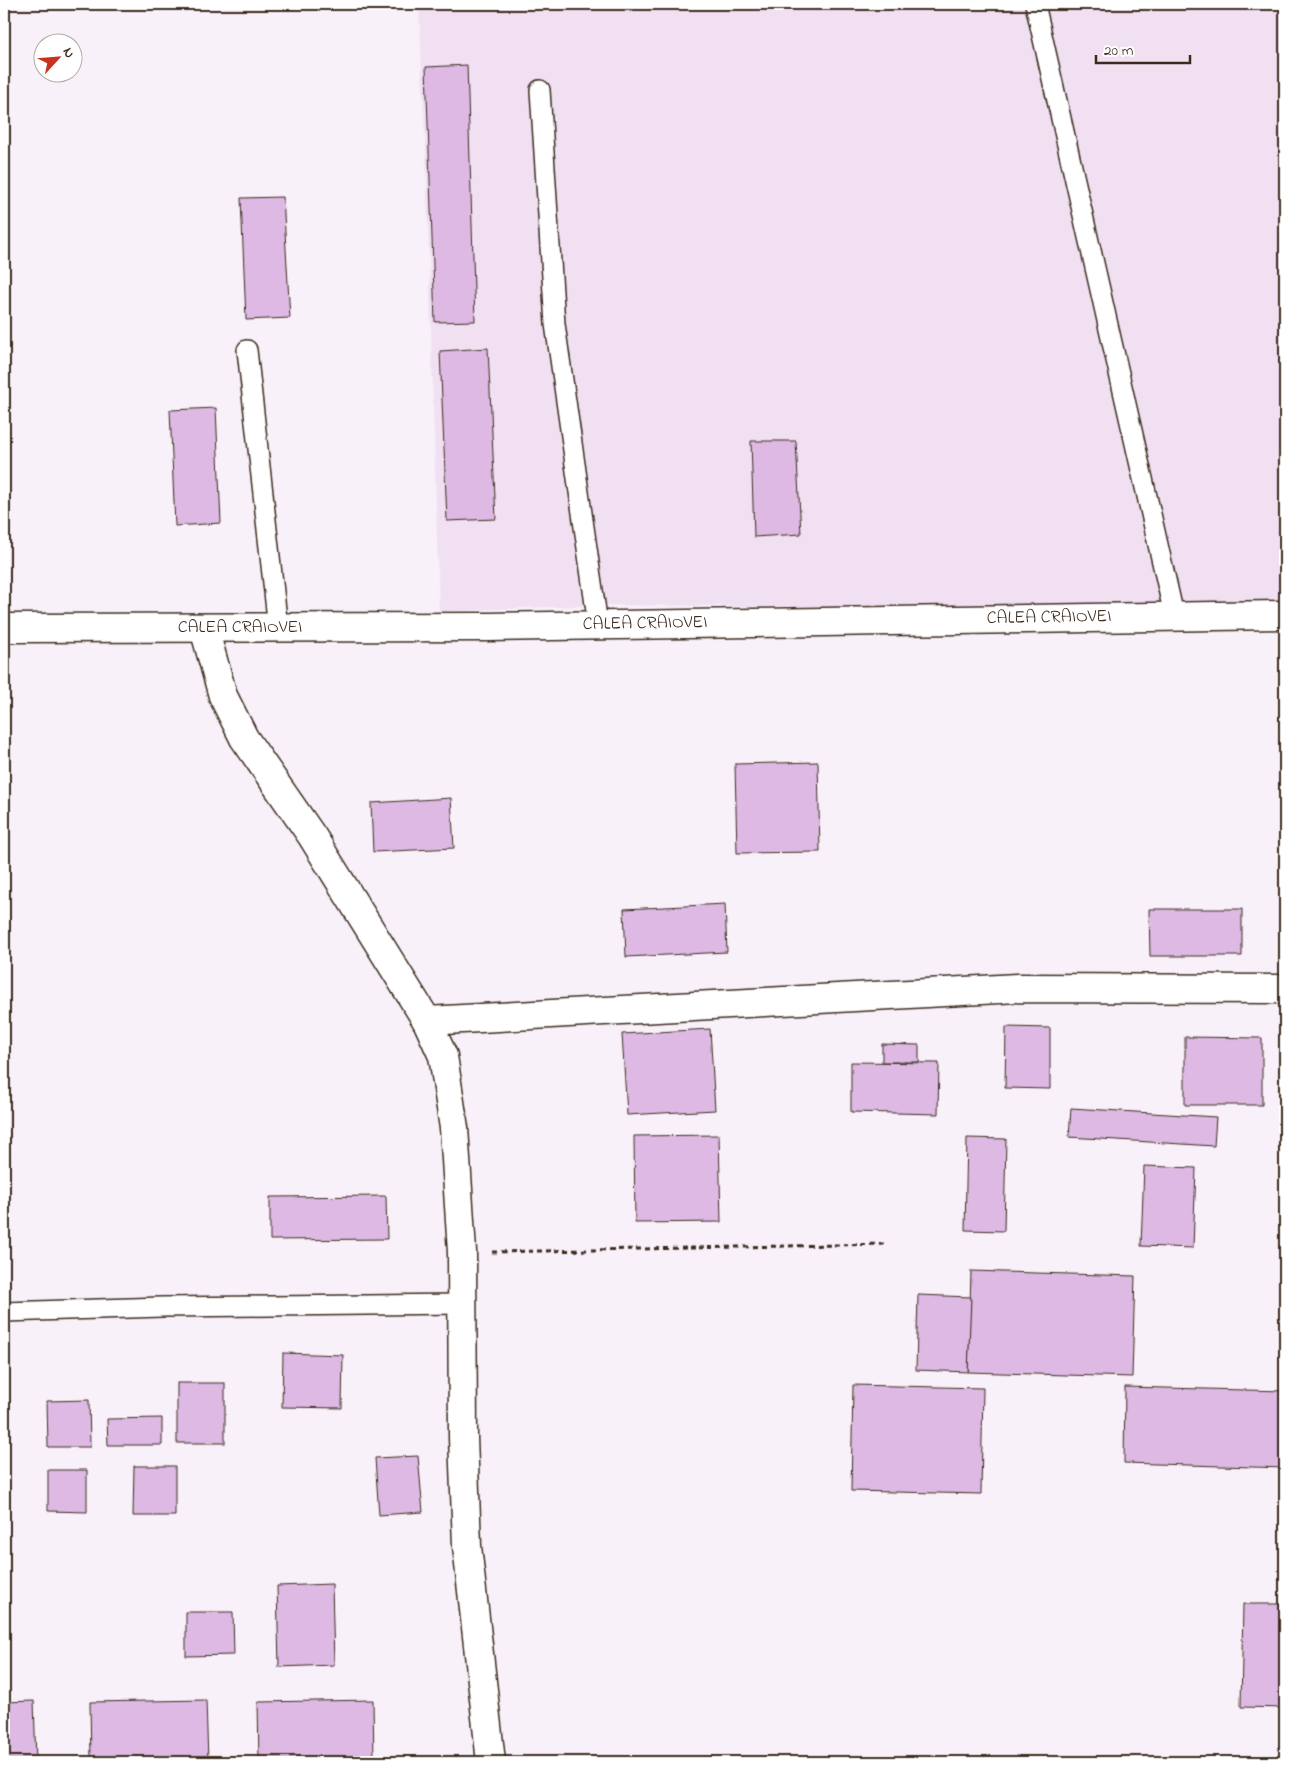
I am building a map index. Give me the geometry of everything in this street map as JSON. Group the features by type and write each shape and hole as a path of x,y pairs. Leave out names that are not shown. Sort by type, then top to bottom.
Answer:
{"street":[{"name":"CALEA CRAIOVEI","path":"4,628 598,625 1285,615"},
{"path":"204,628 223,696 244,738 312,836 427,1021 443,1056 454,1128 462,1252 463,1437 467,1546 491,1762"},
{"path":"427,1021 1017,988 1285,989"}],"lane":[{"path":"1035,4 1174,616"},
{"path":"540,90 555,324 598,625"},
{"path":"247,350 278,628"},
{"path":"4,1312 162,1307 462,1304"}],"path":[{"path":"462,1252 886,1244"}],"shaded area":[{"path":"419,4 1285,4 1285,611 611,605 439,611 426,155"}],"building":[{"path":"467,65 475,321 435,322 426,67"},
{"path":"283,197 290,318 246,320 241,198"},
{"path":"488,348 496,519 447,521 440,351"},
{"path":"216,408 221,523 175,526 170,410"},
{"path":"751,441 796,441 801,534 754,537"},
{"path":"818,762 820,852 737,853 735,764"},
{"path":"451,798 454,848 373,852 371,803"},
{"path":"725,904 727,952 626,957 624,909"},
{"path":"1149,909 1242,909 1242,956 1150,956"},
{"path":"1006,1027 1050,1028 1050,1089 1005,1088"},
{"path":"710,1029 715,1110 627,1115 622,1034"},
{"path":"1185,1037 1262,1038 1262,1105 1185,1105"},
{"path":"882,1044 919,1045 919,1062 882,1062"},
{"path":"851,1062 939,1063 938,1114 851,1112"},
{"path":"1071,1108 1216,1117 1214,1146 1069,1137"},
{"path":"719,1135 721,1222 635,1223 634,1136"},
{"path":"967,1138 1006,1139 1004,1231 965,1230"},
{"path":"1144,1166 1196,1168 1193,1248 1141,1246"},
{"path":"386,1196 387,1239 270,1240 270,1197"},
{"path":"971,1271 1135,1276 1132,1377 968,1372"},
{"path":"918,1295 971,1297 968,1372 916,1370"},
{"path":"283,1353 343,1355 342,1408 282,1407"},
{"path":"177,1383 225,1383 225,1443 177,1443"},
{"path":"853,1385 983,1388 981,1494 851,1491"},
{"path":"1125,1387 1285,1391 1285,1468 1124,1463"},
{"path":"89,1400 90,1447 48,1447 47,1401"},
{"path":"162,1418 162,1445 108,1445 107,1419"},
{"path":"418,1456 423,1512 379,1515 375,1458"},
{"path":"134,1466 175,1466 175,1516 133,1516"},
{"path":"48,1470 87,1470 87,1512 48,1511"},
{"path":"332,1584 334,1665 279,1667 277,1586"},
{"path":"1243,1604 1285,1604 1285,1708 1241,1707"},
{"path":"186,1612 233,1612 234,1655 186,1656"},
{"path":"206,1700 208,1762 91,1762 90,1702"},
{"path":"373,1700 374,1762 259,1762 258,1702"},
{"path":"34,1701 36,1762 4,1762 4,1702"}]}
